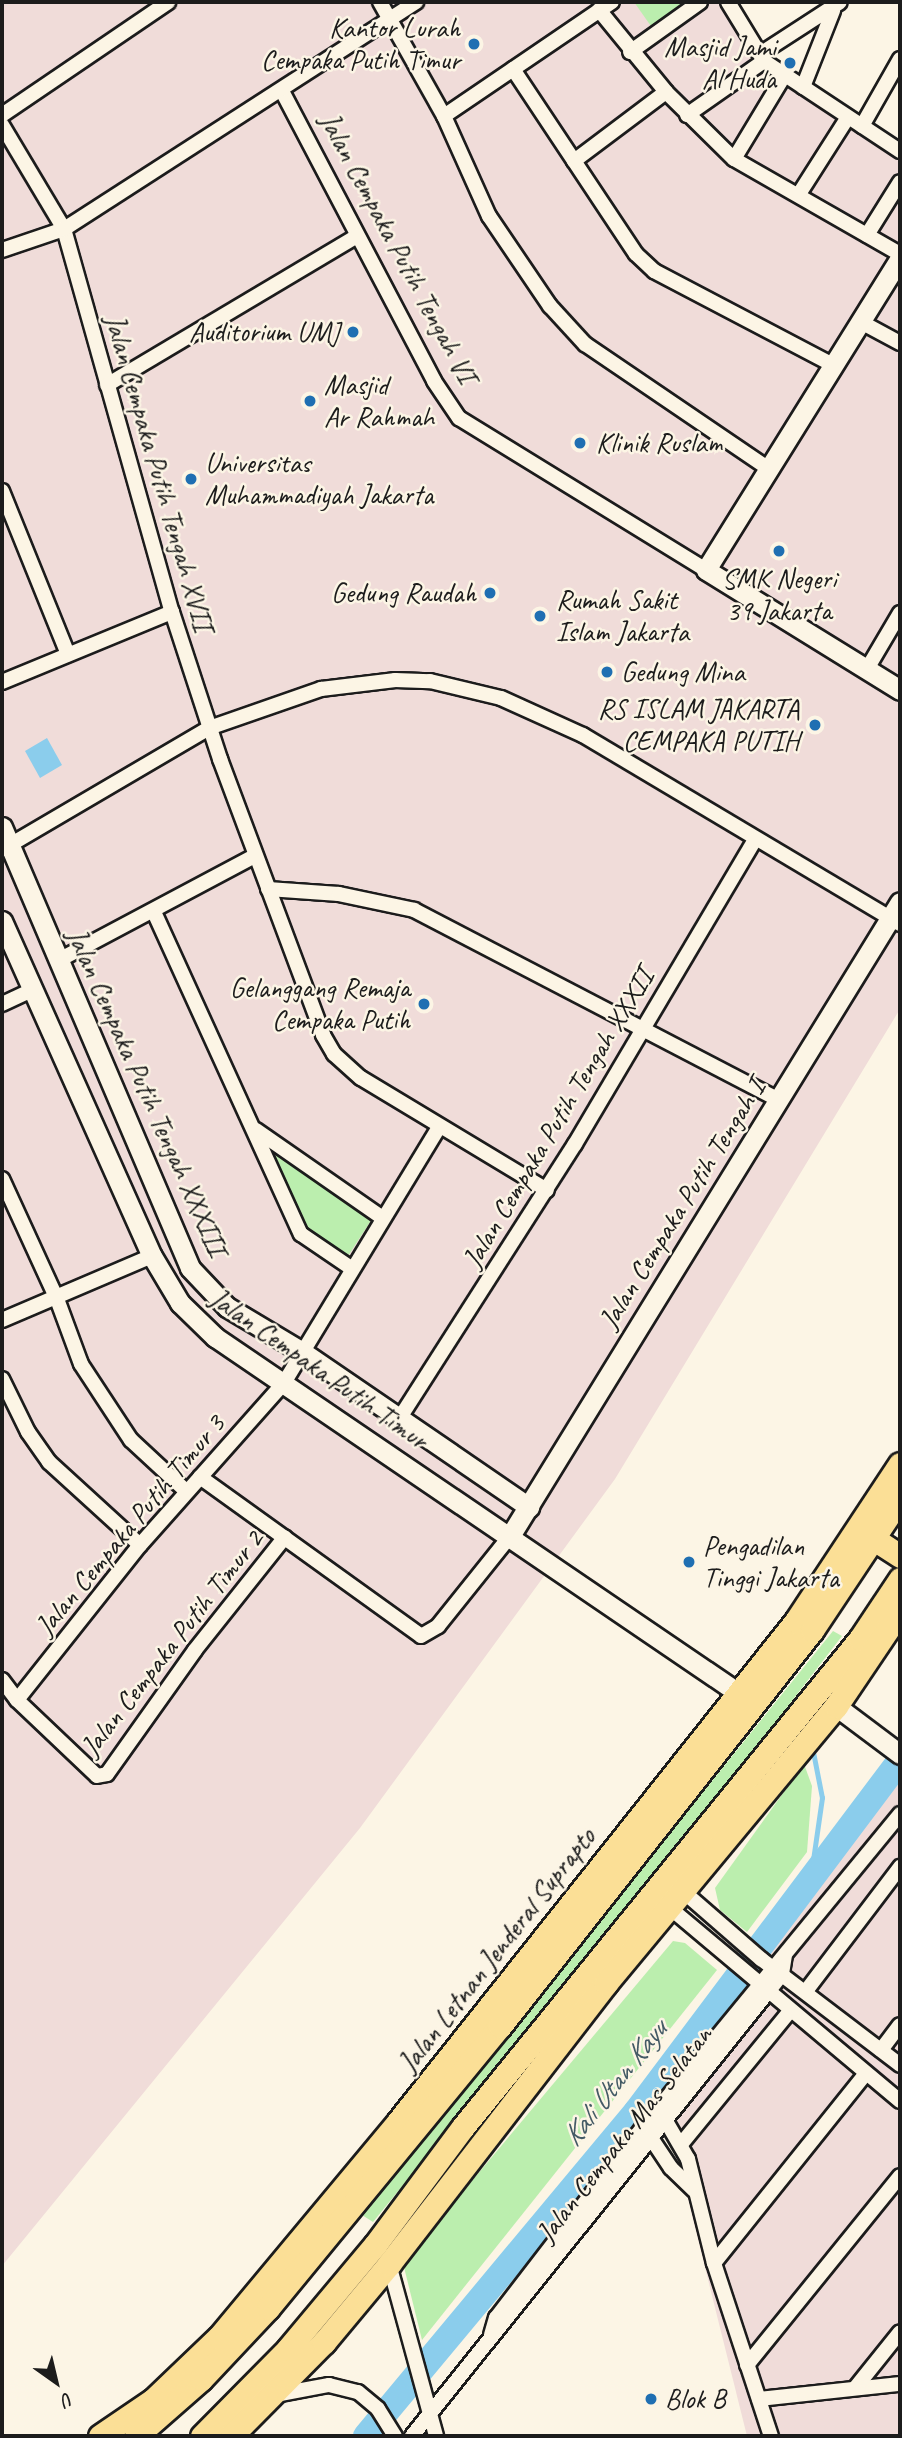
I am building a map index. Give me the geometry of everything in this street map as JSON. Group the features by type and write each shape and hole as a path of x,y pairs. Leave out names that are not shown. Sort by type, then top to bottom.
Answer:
{"main road":[{"name":"Jalan Letnan Jenderal Suprapto","path":"100,2436 153,2400 219,2337 443,2067 740,1694 818,1591 900,1464"},
{"name":"Jalan Letnan Jenderal Suprapto","path":"136,2436 201,2379 268,2308 613,1882 812,1630 900,1498"},
{"path":"874,1539 900,1556"},
{"path":"202,2436 288,2349 375,2245 446,2149 860,1639 900,1578"},
{"path":"231,2436 273,2396 389,2264 606,1983 678,1900 788,1760 835,1706 900,1611"},
{"path":"783,1735 788,1760"},
{"path":"580,1894 613,1882"}],"street":[{"path":"2,115 169,2"},
{"path":"380,2 444,116 489,216 550,306 585,344 769,469"},
{"path":"2,250 64,229 282,91 416,2"},
{"path":"444,116 612,2"},
{"path":"630,52 699,2"},
{"path":"728,2 762,58 784,76 900,151"},
{"path":"687,115 836,6"},
{"path":"803,87 836,6"},
{"path":"599,10 630,52 666,92 734,159 799,194 900,256 706,570"},
{"path":"862,126 900,59"},
{"path":"513,69 636,254 654,271 833,365"},
{"path":"734,159 784,76"},
{"name":"Jalan Cempaka Putih Tengah VI","path":"282,91 434,382 459,418 900,690"},
{"path":"574,161 666,92"},
{"path":"799,194 848,117"},
{"name":"Jalan Cempaka Putih Tengah XVII","path":"2,125 64,229 172,612 209,728 323,1035 334,1054 361,1078 547,1190"},
{"path":"867,235 900,182"},
{"path":"107,385 357,236"},
{"path":"861,323 900,343"},
{"path":"2,491 68,654"},
{"path":"2,682 172,612"},
{"path":"867,670 900,613"},
{"path":"4,841 209,728 321,689 395,680 478,690 616,753 755,840 897,915"},
{"name":"Jalan Cempaka Putih Tengah XXXII","path":"399,1419 547,1190 755,840"},
{"name":"Jalan Cempaka Putih Tengah XXXIII","path":"4,841 59,960 190,1268 227,1307 399,1419 519,1522"},
{"path":"59,960 154,912 255,856"},
{"path":"268,889 339,894 414,910 779,1100"},
{"path":"154,912 300,1234 351,1268"},
{"name":"Jalan Cempaka Putih Tengah I","path":"519,1522 779,1100 897,915"},
{"name":"Jalan Cempaka Putih Timur","path":"2,921 152,1256 180,1303 215,1337 519,1522 740,1694"},
{"path":"2,1004 34,989"},
{"name":"Jalan Cempaka Putih Timur 3","path":"17,1700 140,1545 286,1380 381,1217 439,1127"},
{"path":"253,1129 381,1217"},
{"path":"2,1179 57,1299 81,1364 101,1398 131,1440 187,1492"},
{"path":"2,1321 152,1256"},
{"path":"2,1379 45,1456 140,1545"},
{"path":"201,1477 421,1636 438,1626 519,1522"},
{"name":"Jalan Cempaka Putih Timur 2","path":"17,1700 97,1776 107,1774 195,1650 285,1537"},
{"path":"2,1680 17,1700"},
{"path":"835,1706 893,1748"},
{"name":"Jalan Cempaka Mas Selatan","path":"412,2436 491,2335 504,2325 648,2133 764,1989 772,1967 785,1956 900,1814"},
{"path":"806,1991 900,1867"},
{"path":"678,1900 733,1935 900,2065"},
{"path":"678,1900 719,1952 900,2101"},
{"path":"681,2143 790,2011"},
{"path":"881,2050 900,2025"},
{"path":"713,2263 866,2073"},
{"path":"663,2114 681,2143 713,2263 771,2436"},
{"path":"648,2133 694,2190"},
{"path":"747,2365 900,2176"},
{"path":"389,2264 436,2436"},
{"path":"856,2387 900,2332"},
{"path":"759,2399 900,2384"},
{"path":"273,2396 329,2385 358,2392 377,2409 395,2436"}],"shaded area":[{"path":"2,2 733,2 766,61 900,144 900,1009 615,1479 360,1828 2,2266"},
{"path":"899,1772 900,2436 747,2436 662,2095"}],"green space":[{"path":"634,2 691,2 653,29"},
{"path":"272,1151 372,1219 348,1256 310,1232"},
{"path":"833,1631 842,1636 704,1815 373,2222 362,2215"},
{"path":"804,1764 812,1786 807,1852 747,1932 720,1910 715,1888"},
{"path":"673,1941 685,1943 717,1970 422,2340 403,2263"}],"water":[{"path":"47,738 62,765 40,778 25,751"}],"waterway":[{"path":"810,1881 822,1798 813,1752"},
{"name":"Kali Utan Kayu","path":"366,2436 636,2112 900,1761"}],"place":[{"name":"Kantor Lurah Cempaka Putih Timur","path":"474,44"},
{"name":"Masjid Jami Al Huda","path":"790,63"},
{"name":"Auditorium UMJ","path":"353,332"},
{"name":"Masjid Ar Rahmah","path":"310,401"},
{"name":"Klinik Ruslam","path":"580,443"},
{"name":"Universitas Muhammadiyah Jakarta","path":"191,479"},
{"name":"SMK Negeri 39 Jakarta","path":"779,551"},
{"name":"Gedung Raudah","path":"490,593"},
{"name":"Rumah Sakit Islam Jakarta","path":"540,616"},
{"name":"Gedung Mina","path":"607,672"},
{"name":"RS ISLAM JAKARTA CEMPAKA PUTIH","path":"815,725"},
{"name":"Gelanggang Remaja Cempaka Putih","path":"424,1004"},
{"name":"Pengadilan Tinggi Jakarta","path":"689,1562"},
{"name":"Blok B","path":"651,2399"}]}
